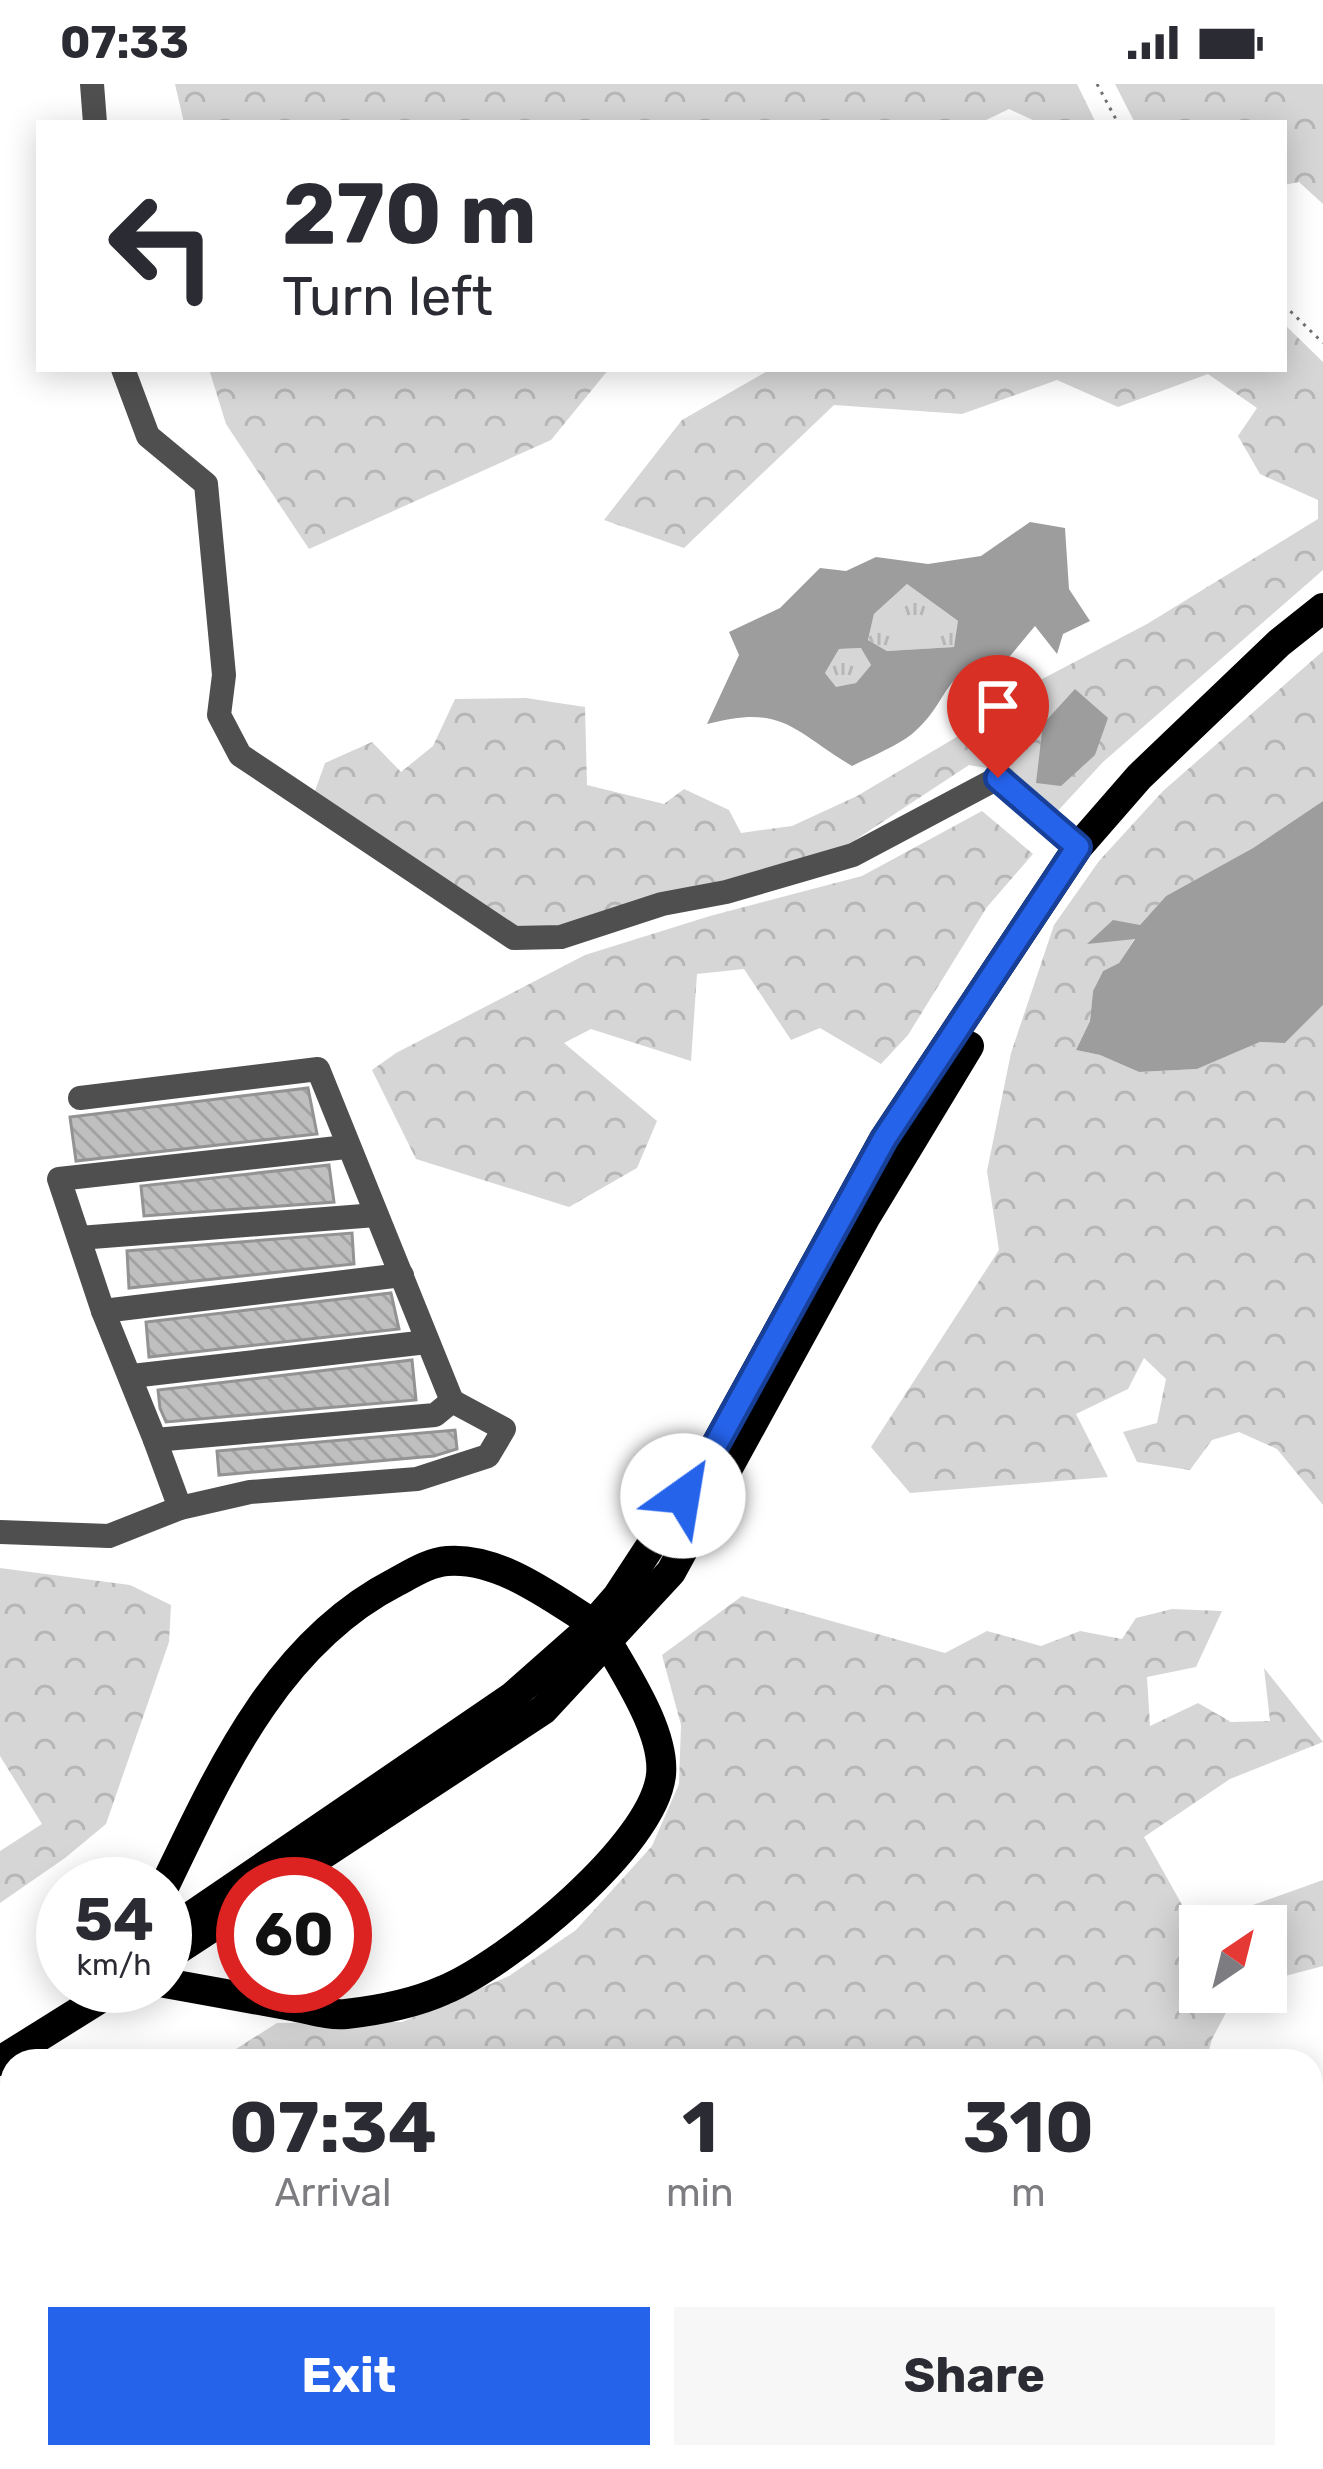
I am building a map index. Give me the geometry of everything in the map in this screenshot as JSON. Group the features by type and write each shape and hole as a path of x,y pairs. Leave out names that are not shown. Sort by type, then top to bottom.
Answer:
{"main road":[{"path":"192,1916 512,1697 589,1629 617,1597 709,1457 884,1139 1078,847 1117,802 1279,643 1323,608"},
{"path":"319,1857 543,1710 671,1572 865,1218 1117,802"},
{"path":"179,1857 247,1725 300,1657 370,1595 445,1561 488,1565 542,1591 589,1622"},
{"path":"192,1988 339,2015 406,2005 449,1989 536,1932 639,1830 662,1773 639,1696 610,1648"},
{"path":"0,2045 47,2013"},
{"path":"19,2049 77,2013"}],"lane":[{"path":"92,84 95,120"},
{"path":"124,372 148,436 206,484 224,676 219,715 240,755 514,938 561,937 662,904 726,892 853,855 998,778 1078,847"},
{"path":"0,1532 109,1536 179,1508 250,1492 417,1479 488,1456 504,1429 452,1401 317,1069 80,1098"},
{"path":"179,1508 58,1179 346,1147"},
{"path":"79,1238 376,1215"},
{"path":"104,1311 402,1275"},
{"path":"132,1376 428,1342"},
{"path":"155,1440 435,1414 452,1401"}],"path":[{"path":"1097,84 1116,120"},
{"path":"1287,307 1323,344"}],"green space":[{"path":"175,84 1077,84 1095,120 1033,120 1009,109 986,120 183,120"},
{"path":"1115,84 1323,84 1323,204 1299,182 1287,184 1287,120 1133,120"},
{"path":"1287,327 1323,362 1323,570 1103,762 1054,815 1009,772 969,765 846,846 557,927 517,927 315,791 325,763 372,742 401,772 433,746 455,699 526,698 585,707 587,785 664,804 684,789 729,810 741,833 792,826 857,796 955,738 1002,700 1147,624 1318,519 1318,500 1260,474 1238,436 1257,408 1208,374 1118,407 1057,380 962,414 834,405 684,548 604,520 682,420 766,372 1287,372"},
{"path":"210,372 607,372 551,440 309,549 226,424"},
{"path":"907,584 959,622 954,647 887,651 868,640 874,614"},
{"path":"862,648 871,665 856,683 836,688 825,673 839,649"},
{"path":"1323,651 1323,801 1253,848 1166,896 1140,925 1090,943 1135,938 1119,963 1103,971 1093,991 1090,1021 1076,1050 1139,1072 1197,1069 1260,1042 1285,1043 1323,1005 1323,1505 1277,1449 1239,1432 1212,1440 1190,1470 1137,1462 1123,1432 1157,1423 1166,1379 1144,1358 1128,1389 1076,1414 1108,1477 910,1493 871,1447 999,1250 987,1171 1011,1053 1054,925 1099,861 1163,791"},
{"path":"982,811 1033,854 987,907 908,1035 881,1064 820,1028 791,1040 744,969 697,974 691,1061 591,1029 564,1043 657,1121 637,1168 569,1207 416,1159 372,1070 396,1053 585,955 862,876"},
{"path":"0,1568 130,1585 171,1605 169,1642 106,1824 66,1857 36,1857 36,1878 0,1903 0,1851 42,1824 0,1756"},
{"path":"742,1596 945,1653 987,1631 1041,1646 1080,1631 1122,1639 1136,1618 1172,1609 1222,1611 1196,1667 1147,1677 1150,1726 1198,1703 1231,1722 1270,1721 1264,1668 1323,1742 1230,1779 1144,1837 1182,1905 1179,2013 1226,2013 1209,2049 236,2049 277,2023 402,2022 509,1976 576,1930 652,1846 679,1784 681,1725 662,1655"},
{"path":"1323,1880 1323,1966 1287,1975 1287,1905 1253,1905"}],"shaded area":[{"path":"1030,522 1065,528 1069,589 1090,621 1063,634 1057,654 1035,626 1005,662 968,670 957,678 912,734 852,766 799,731 770,719 707,724 739,655 729,632 780,608 820,568 846,571 876,557 928,564 981,556","holes":["907,584 958,621 954,647 887,651 868,640 874,614","861,648 871,665 856,683 836,687 825,673 839,649"]},
{"path":"1075,689 1108,718 1095,755 1061,786 1036,783 1043,724"},
{"path":"1323,801 1323,1005 1285,1043 1260,1042 1197,1069 1139,1072 1076,1050 1090,1021 1093,991 1103,971 1119,963 1135,939 1087,944 1113,920 1140,925 1166,896 1253,848"}],"building":[{"path":"308,1088 317,1134 76,1161 70,1117"},
{"path":"329,1165 334,1202 144,1216 141,1186"},
{"path":"352,1233 354,1264 129,1288 127,1251"},
{"path":"391,1293 399,1329 149,1357 146,1322"},
{"path":"412,1360 416,1400 166,1422 160,1408 158,1390"},
{"path":"455,1430 457,1449 434,1456 219,1475 217,1451"}],"route":[{"path":"683,1496 709,1457 858,1181 1078,847 998,778"}]}
